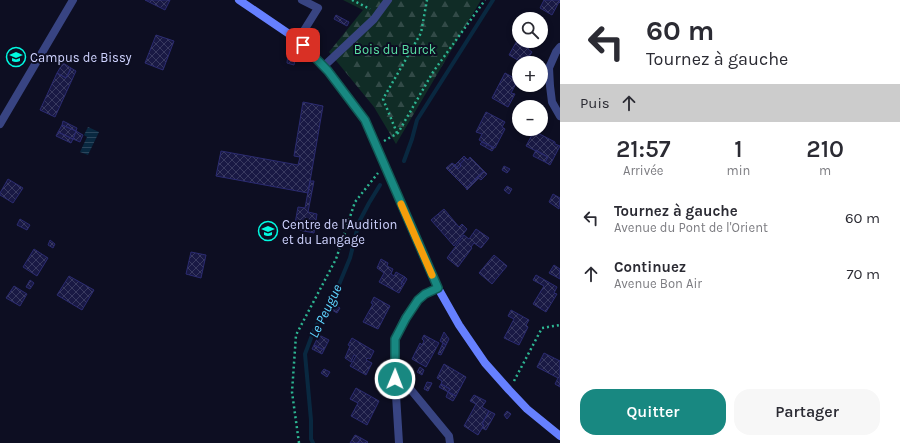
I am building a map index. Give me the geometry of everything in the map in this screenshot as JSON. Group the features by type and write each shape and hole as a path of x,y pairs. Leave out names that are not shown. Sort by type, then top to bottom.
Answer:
{"main road":[{"path":"239,0 298,40 324,66 365,120 438,288 459,325 485,363 509,390 527,409 560,436"}],"street":[{"path":"0,124 73,0"},
{"path":"298,40 318,8 302,0"},
{"path":"324,66 374,20 388,0"},
{"path":"560,47 556,52 550,68 552,102 560,116"},
{"path":"400,443 395,379 395,339 418,300 425,294 438,288"},
{"path":"395,379 402,379 448,436 450,443"}],"path":[{"path":"398,133 383,99 421,33 427,0"},
{"path":"388,138 398,133 433,72 485,0"},
{"path":"299,443 292,392 296,335 336,259 355,202 378,173"},
{"path":"509,390 542,328 560,325"}],"green space":[{"path":"343,0 369,0 363,10"},
{"name":"Bois du Burck","path":"369,0 481,0 396,144 374,107 329,52 363,10"}],"water":[{"path":"88,127 99,132 88,155 80,152 87,137 84,135"}],"building":[{"path":"145,0 170,0 165,10"},
{"path":"544,0 560,0 560,3 559,2 552,15 540,8"},
{"path":"336,15 349,22 347,26 334,19"},
{"path":"156,35 174,41 163,70 145,63"},
{"path":"513,48 529,48 532,52 529,56 512,57 509,55"},
{"path":"288,53 296,55 294,65 287,63"},
{"path":"63,63 71,68 66,78 57,73"},
{"path":"71,68 76,71 55,117 40,110 57,73 66,78"},
{"path":"505,73 512,77 511,93 515,94 508,107 492,98"},
{"path":"303,102 323,106 308,193 216,176 221,151 298,165 300,157 294,156"},
{"path":"486,112 505,122 502,127 505,129 495,148 479,140 482,134 476,132"},
{"path":"63,121 77,128 76,131 62,125"},
{"path":"62,125 76,131 73,139 58,132"},
{"path":"76,131 83,135 80,142 73,139"},
{"path":"58,132 73,139 71,143 56,136"},
{"path":"531,136 544,136 560,146 550,165 545,162 548,157 526,146"},
{"path":"482,142 494,148 492,151 480,144"},
{"path":"536,150 548,157 545,162 533,156"},
{"path":"464,156 466,158 460,164 461,166 458,169 455,165"},
{"path":"470,157 484,171 466,188 449,171 455,165 458,169 461,166 460,164 466,158 468,160"},
{"path":"452,163 455,165 449,171 446,168"},
{"path":"504,166 510,169 507,173 502,170"},
{"path":"484,171 487,174 481,180 477,177"},
{"path":"477,177 479,178 467,190 466,188"},
{"path":"8,179 23,188 13,203 0,195"},
{"path":"310,181 314,181 308,212 317,214 314,233 294,229 298,207 305,208"},
{"path":"507,186 512,189 509,194 504,190"},
{"path":"553,194 560,198 559,209 549,202"},
{"path":"444,209 459,227 462,224 467,229 454,246 431,220"},
{"path":"20,219 30,225 27,230 17,225"},
{"path":"476,229 489,238 481,248 474,243 458,267 447,258 464,235 469,239"},
{"path":"50,240 55,244 53,248 48,245"},
{"path":"34,249 48,258 37,276 23,267"},
{"path":"191,252 206,255 201,278 186,274"},
{"path":"494,255 507,266 492,284 479,273"},
{"path":"381,259 388,263 387,266 393,269 391,274 394,276 396,272 405,277 401,284 403,286 399,293 379,282 384,273 377,268"},
{"path":"554,265 560,269 560,279 549,273"},
{"path":"536,275 557,287 554,293 557,294 546,312 533,304 544,286 533,280"},
{"path":"69,276 94,290 82,310 57,295"},
{"path":"405,277 407,279 403,286 401,284"},
{"path":"30,280 34,283 30,289 26,287"},
{"path":"14,286 27,294 20,306 6,298"},
{"path":"374,297 390,306 378,329 363,322 373,304 371,303"},
{"path":"335,305 340,308 337,313 332,310"},
{"path":"511,310 529,320 526,325 528,327 519,345 504,338 514,319 508,316"},
{"path":"444,332 449,339 446,345 440,341"},
{"path":"319,335 329,340 324,350 314,345"},
{"path":"424,335 439,343 426,367 412,359 420,343 422,345 424,341 422,339"},
{"path":"352,338 374,351 370,359 368,358 366,360 372,363 366,375 350,366 356,356 354,355 351,362 345,358 350,346 348,345"},
{"path":"443,343 446,345 441,355 438,354"},
{"path":"314,345 324,350 322,354 312,349"},
{"path":"544,353 560,361 560,387 555,384 558,378 537,367"},
{"path":"444,364 466,377 456,396 448,392 450,389 441,384 442,381 437,378"},
{"path":"420,367 424,370 422,375 417,372"},
{"path":"324,369 330,372 327,377 321,373"},
{"path":"427,382 432,383 428,391 424,389"},
{"path":"441,384 450,389 448,392 439,387"},
{"path":"356,388 379,401 367,425 351,416 358,403 350,399"},
{"path":"448,392 456,396 453,401 446,397"},
{"path":"474,395 486,401 482,407 489,411 482,424 484,425 478,435 464,426 476,404 470,401"},
{"path":"489,411 495,414 486,430 482,428 484,425 482,424"},
{"path":"507,411 511,414 507,419 504,415"},
{"path":"355,435 361,438 358,443 350,443"},
{"path":"361,438 368,442 358,443"}],"waterway":[{"name":"Le Peugue","path":"404,161 417,120 493,0"},
{"name":"Le Peugue","path":"313,443 311,439 311,420 305,354 314,330 338,287 350,258 359,222 380,185"}],"slow traffic":[{"path":"401,204 432,275"}],"place":[{"name":"Campus de Bissy","path":"16,57"},
{"name":"Centre de l'Audition et du Langage","path":"268,231"}],"route":[{"path":"303,45 328,71 365,120 438,288 425,294 418,300 395,339 395,379"}]}
